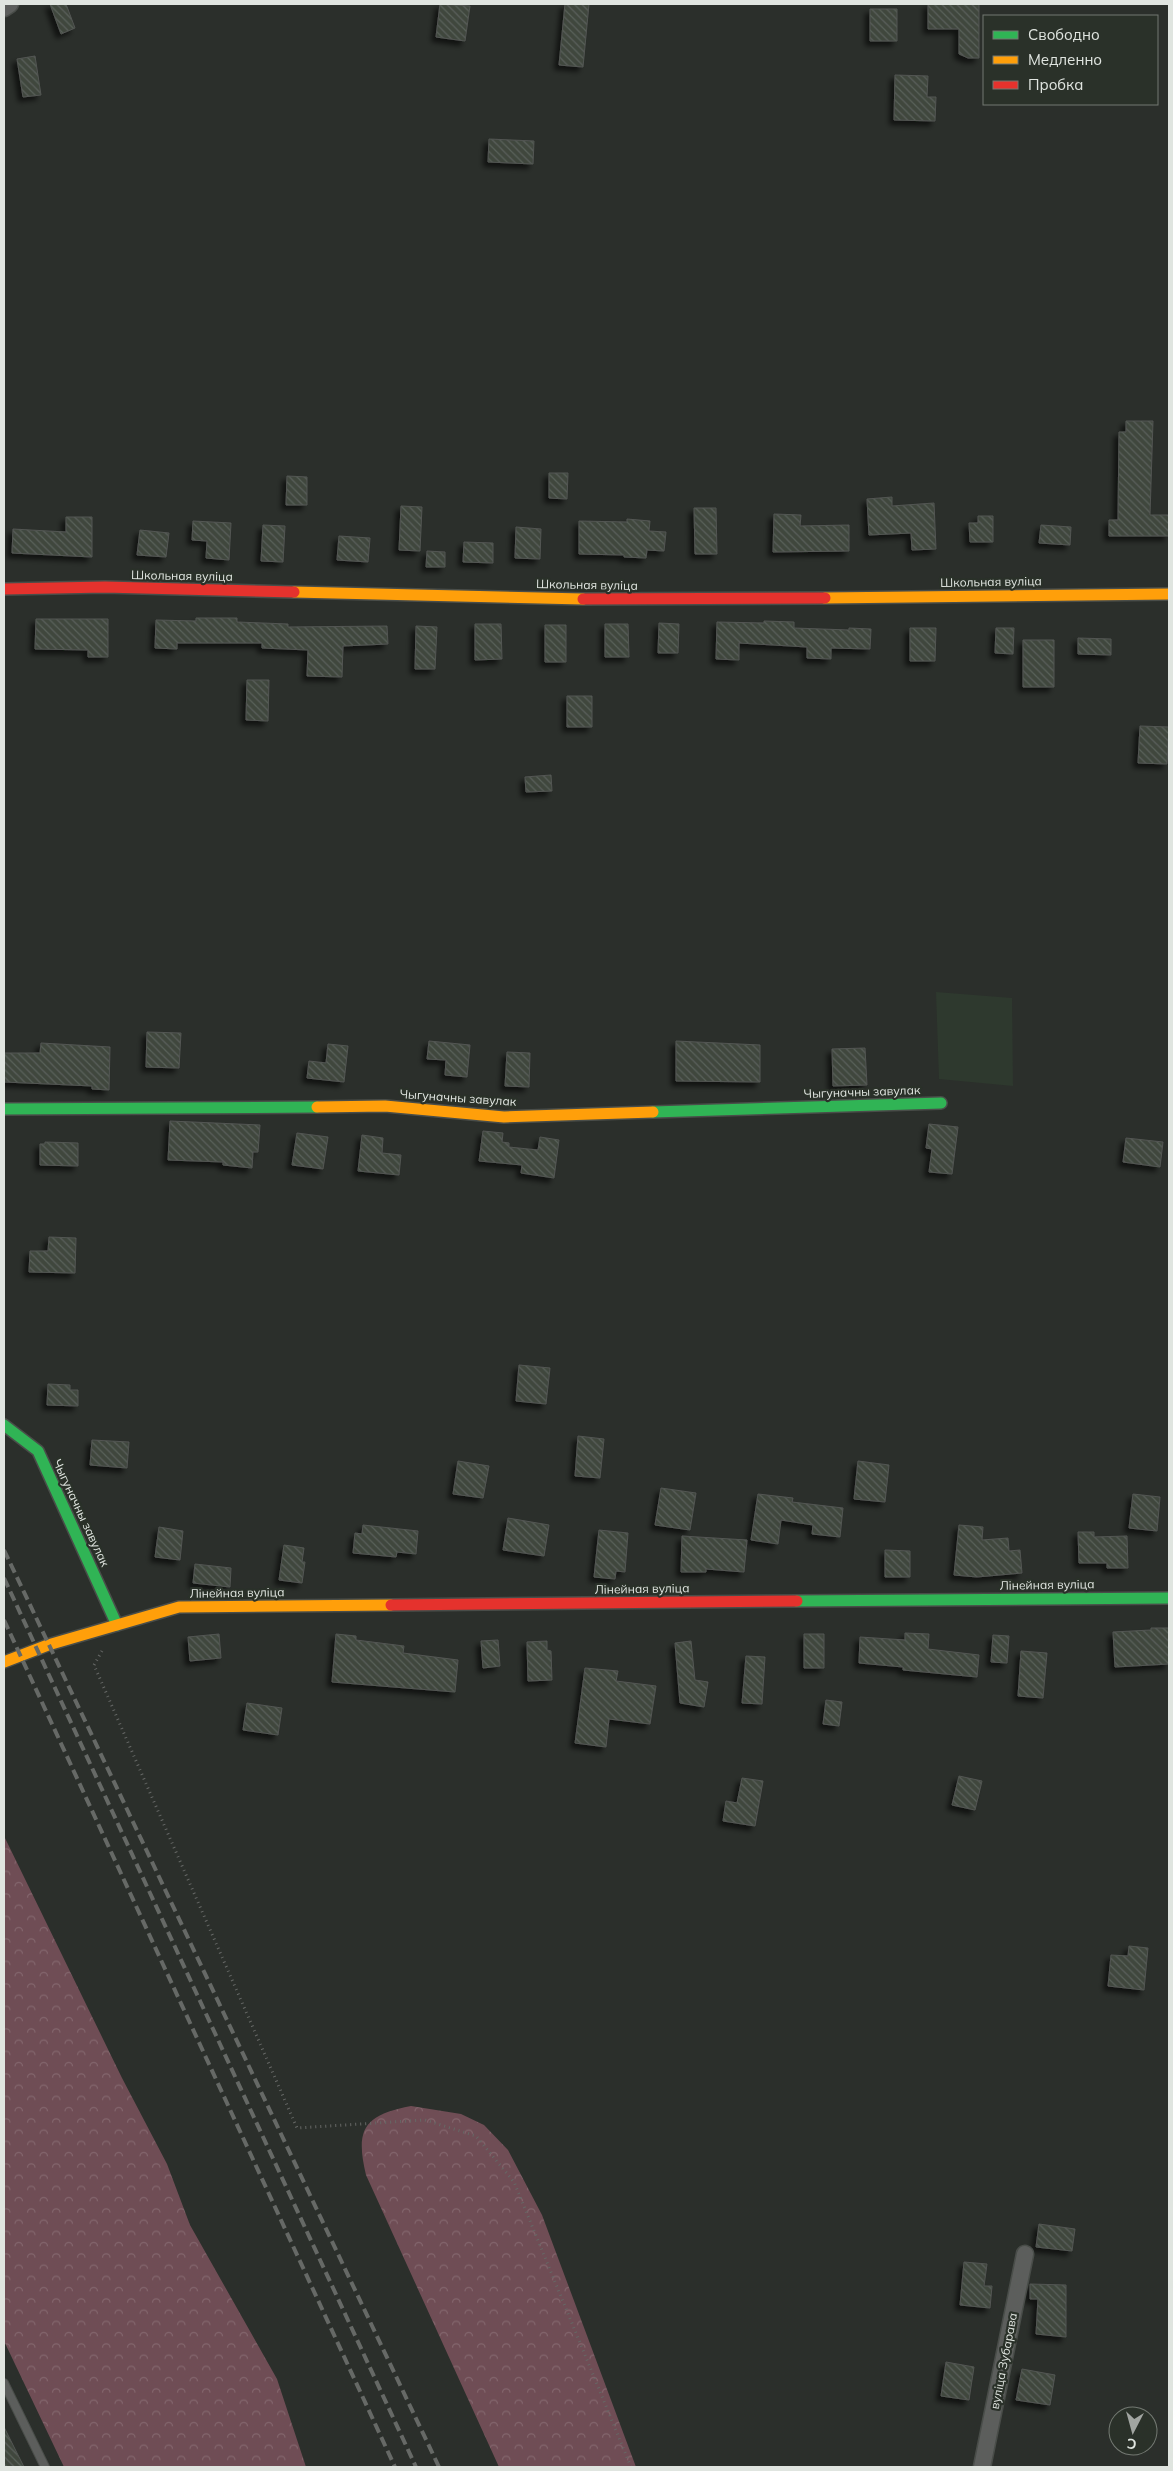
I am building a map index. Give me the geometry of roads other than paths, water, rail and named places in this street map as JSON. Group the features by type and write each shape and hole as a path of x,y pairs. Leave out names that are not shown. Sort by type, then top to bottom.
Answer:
{"street":[{"path":"4,8 10,4"},
{"name":"Школьная вуліца","path":"4,589 105,587 627,600 1169,594"},
{"name":"Чыгуначны завулак","path":"4,1109 385,1106 504,1117 941,1103"},
{"name":"Чыгуначны завулак","path":"4,1425 38,1451 117,1625"},
{"name":"Лінейная вуліца","path":"4,1662 48,1645 179,1607 1169,1598"},
{"name":"вуліца Зубарава","path":"982,2467 1025,2254"}],"lane":[{"path":"4,2383 45,2467"}],"railway":[{"path":"4,1550 439,2467"},
{"path":"4,1578 416,2467"},
{"path":"4,1620 395,2467"}]}
